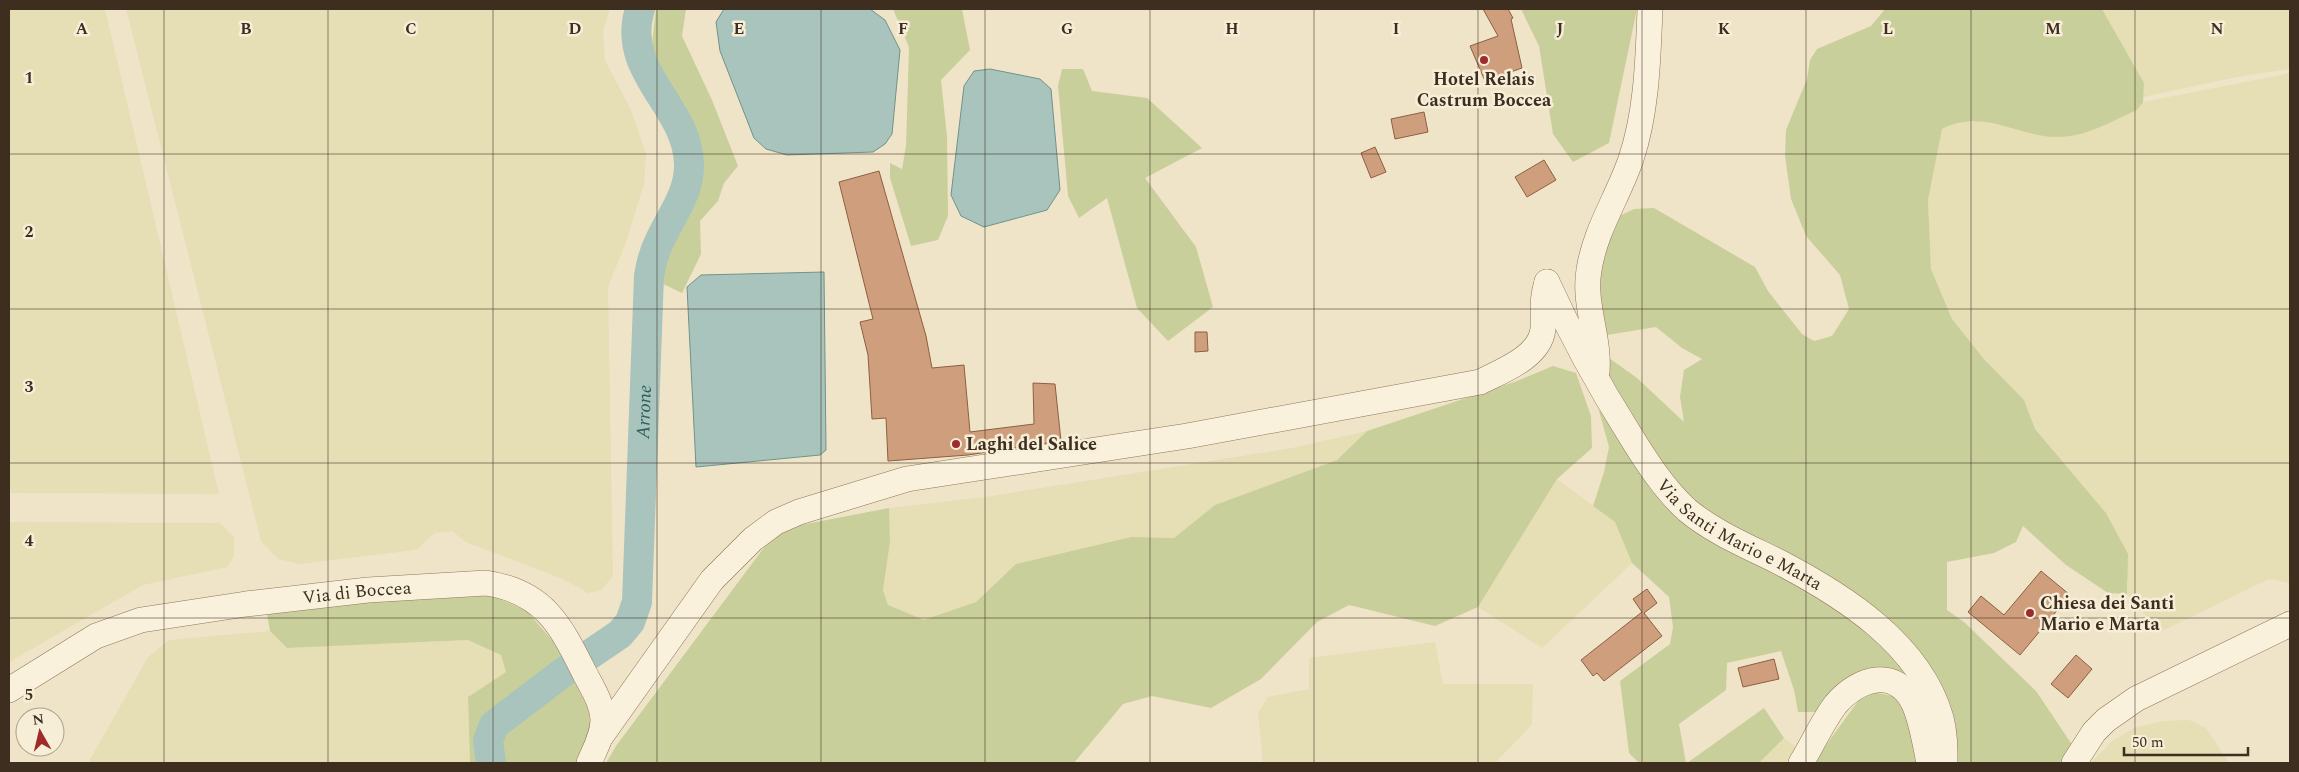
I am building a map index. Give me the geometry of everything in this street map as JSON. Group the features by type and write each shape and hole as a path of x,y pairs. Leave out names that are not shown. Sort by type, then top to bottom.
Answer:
{"street":[{"path":"1596,379 1598,362 1592,327 1588,270 1600,230 1630,160 1640,127 1647,69 1650,9"},
{"name":"Via Santi Mario e Marta","path":"599,739 712,580 737,553 776,522 799,512 907,478 1187,436 1480,382 1516,364 1538,344 1543,330 1541,299 1547,282 1564,322 1596,379 1644,457 1671,493 1688,510 1702,520 1788,567 1841,599 1873,622 1893,641 1914,666 1932,693 1941,718 1945,741 1945,763"},
{"name":"Via di Boccea","path":"9,690 84,643 132,622 171,614 368,590 463,583 500,586 534,602 562,630 599,702 603,718 599,739 589,763"},
{"path":"2074,763 2094,732 2120,709 2136,699 2290,624"},
{"path":"1801,763 1829,714 1841,699 1861,683 1876,680 1895,684 1910,698 1917,712 1930,763"}],"shaded area":[{"path":"9,9 105,9 219,494 9,493"},
{"path":"126,9 610,9 603,31 605,60 631,110 646,154 644,184 625,245 608,287 613,575 602,590 588,593 565,580 466,542 452,531 435,533 416,550 300,564 278,559 261,541"},
{"path":"2102,9 2290,9 2290,69 2242,76 2143,97 2144,83"},
{"path":"2290,73 2290,583 2269,579 2160,632 2127,594 2128,581 2106,513 2035,429 2024,400 1984,359 1952,319 1931,269 1928,200 1942,129 1955,123 1980,121 2056,137 2137,110 2143,102"},
{"path":"1367,431 1337,460 1215,505 1174,538 1131,537 1016,564 976,602 924,621 888,605 883,590 890,542 889,508 985,497 1292,448"},
{"path":"1557,479 1615,522 1632,563 1542,648 1478,607"},
{"path":"9,522 220,523 234,538 234,556 228,567 143,585 9,662"},
{"path":"270,631 287,648 468,640 501,655 506,672 468,697 470,763 88,763 148,657 169,640"},
{"path":"1435,642 1443,684 1533,684 1532,725 1495,763 1263,763 1258,713 1268,697 1309,689 1309,658"},
{"path":"2189,720 2206,728 2229,763 2091,763 2111,742 2134,728 2163,721"},
{"path":"1784,738 1799,749 1785,763 1759,763"}],"green space":[{"path":"656,9 686,9 682,36 712,100 738,166 724,183 718,201 700,221 701,254 682,293 661,283 663,254 688,200 697,151 650,62"},
{"path":"893,9 962,9 970,50 941,80 947,136 948,216 938,240 911,246 890,178 890,163 902,169 906,146 909,47"},
{"path":"1521,9 1637,9 1609,143 1573,162 1553,134 1539,46"},
{"path":"1885,9 2102,9 2144,83 2143,102 2137,110 2099,128 2079,134 2058,137 2043,136 1986,122 1972,121 1957,123 1942,129 1928,200 1931,269 1952,319 1984,359 2024,400 2035,429 2106,513 2128,554 2127,594 2108,593 2066,565 2023,526 2016,542 1994,553 1947,562 1947,610 1964,622 2036,691 2073,746 2066,763 1951,763 1922,662 1677,493 1591,345 1637,378 1684,422 1680,397 1684,370 1702,359 1682,348 1656,327 1607,335 1590,313 1613,219 1634,209 1654,208 1755,267 1768,291 1802,334 1814,341 1832,336 1849,309 1840,275 1806,236 1791,199 1785,156 1786,130 1807,79 1810,60 1817,49 1871,26"},
{"path":"1062,69 1083,69 1092,91 1147,98 1202,148 1145,178 1196,247 1213,307 1168,341 1137,308 1107,198 1079,218 1068,196 1058,86"},
{"path":"1553,366 1576,373 1591,416 1592,448 1557,479 1478,607 1435,626 1349,605 1317,622 1261,679 1211,708 1152,696 1123,704 1074,763 606,763 616,746 771,538 790,527 889,508 890,542 883,590 888,605 924,620 976,602 1016,564 1131,537 1174,538 1215,505 1337,460 1367,431 1517,381"},
{"path":"1605,406 1666,492 1814,587 1915,670 1902,682 1818,712 1798,712 1794,690 1781,651 1727,663 1726,690 1679,724 1686,763 1639,763 1629,753 1620,681 1670,644 1673,627 1669,597 1632,563 1615,522 1593,506 1604,472 1609,447 1599,411"},
{"path":"479,591 526,610 558,647 588,709 592,733 581,763 470,763 468,697 506,672 501,655 468,640 287,648 270,631 266,608"},
{"path":"1873,692 1893,696 1912,721 1918,763 1813,763 1858,701"},
{"path":"1764,708 1784,738 1759,763 1687,763"}],"water":[{"path":"724,9 870,9 885,20 900,50 892,134 885,144 873,152 787,155 766,149 754,138 720,51 716,22"},
{"path":"990,69 1040,79 1051,89 1060,190 1047,210 984,227 961,216 951,195 964,86 974,71"},
{"path":"824,272 826,450 820,455 696,467 687,287 701,275"}],"building":[{"path":"1483,9 1508,9 1513,18 1511,19 1522,68 1485,81 1470,46 1498,36"},
{"path":"1424,112 1428,132 1395,139 1391,119"},
{"path":"1375,147 1386,172 1371,178 1361,153"},
{"path":"1544,160 1556,180 1527,197 1515,177"},
{"path":"879,171 926,336 932,368 964,365 970,432 1034,424 1033,383 1055,384 1061,441 968,455 888,461 886,418 872,419 868,355 860,322 873,319 839,182"},
{"path":"1195,332 1207,332 1208,351 1195,352"},
{"name":"Chiesa dei Santi Mario e Marta","path":"2041,571 2070,595 2020,655 1968,612 1981,596 2004,615"},
{"path":"1647,589 1657,603 1644,613 1662,636 1604,681 1597,673 1593,676 1581,660 1642,612 1633,599"},
{"path":"2076,655 2092,669 2068,698 2051,684"},
{"path":"1774,659 1779,679 1743,687 1738,668"}],"waterway":[{"name":"Arrone","path":"491,763 488,741 494,725 561,674 620,634 630,622 637,602 649,276 656,249 683,194 689,174 686,142 678,123 646,70 639,51 636,31 640,9"}],"place":[{"name":"Hotel Relais Castrum Boccea","path":"1484,60"},
{"name":"Laghi del Salice","path":"956,444"},
{"name":"Chiesa dei Santi Mario e Marta","path":"2030,613"}]}
